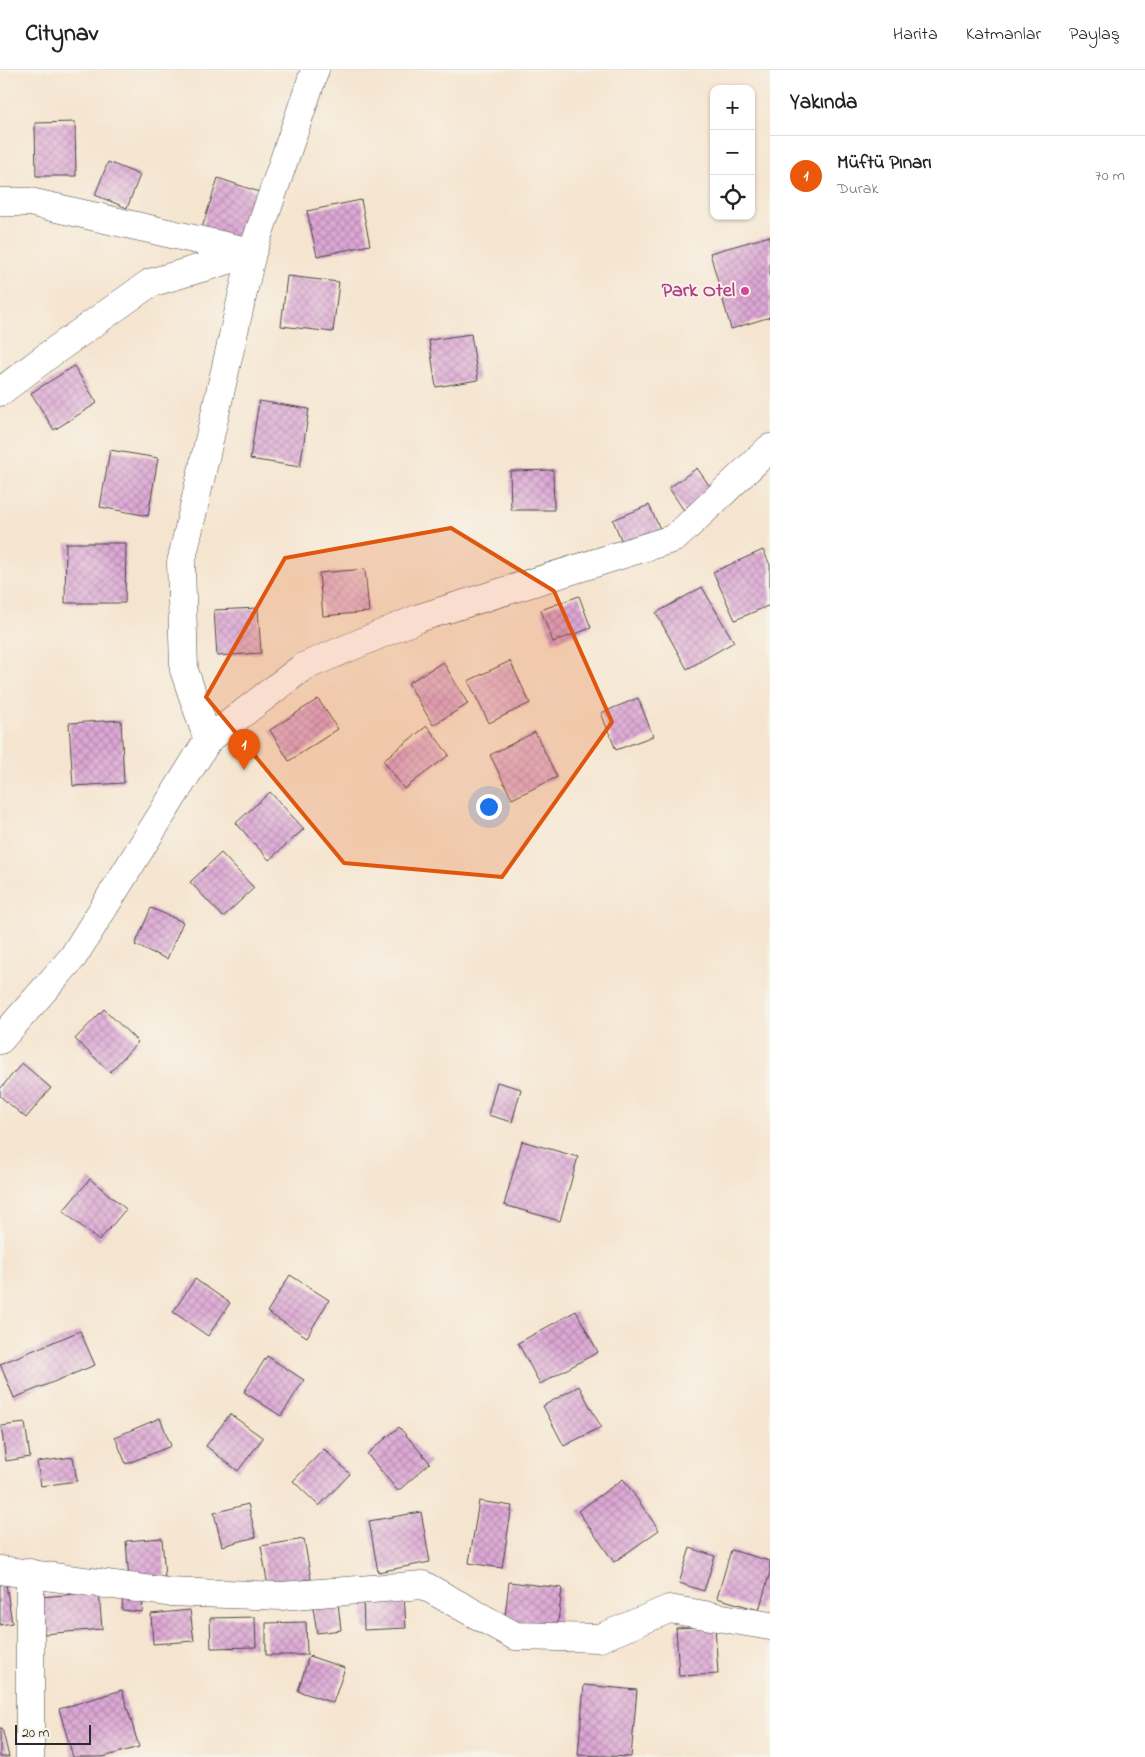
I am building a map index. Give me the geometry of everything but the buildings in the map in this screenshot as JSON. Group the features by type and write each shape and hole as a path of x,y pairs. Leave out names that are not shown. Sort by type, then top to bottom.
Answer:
{"street":[{"path":"208,740 184,670 181,563 252,253 315,70"},
{"path":"0,202 30,202 252,253"},
{"path":"0,392 150,283 252,253"},
{"path":"0,1040 73,957 208,740 303,667 419,618 675,538 770,448"},
{"path":"0,1570 168,1592 272,1595 423,1585 515,1636 600,1638 669,1609 770,1626"},
{"path":"30,1573 30,1757"}],"highlighted area":[{"path":"451,528 554,591 612,722 502,877 344,863 206,697 285,558"}],"place":[{"name":"Park Otel","path":"745,291"},
{"name":"Müftü Pınarı","path":"244,770"}]}
